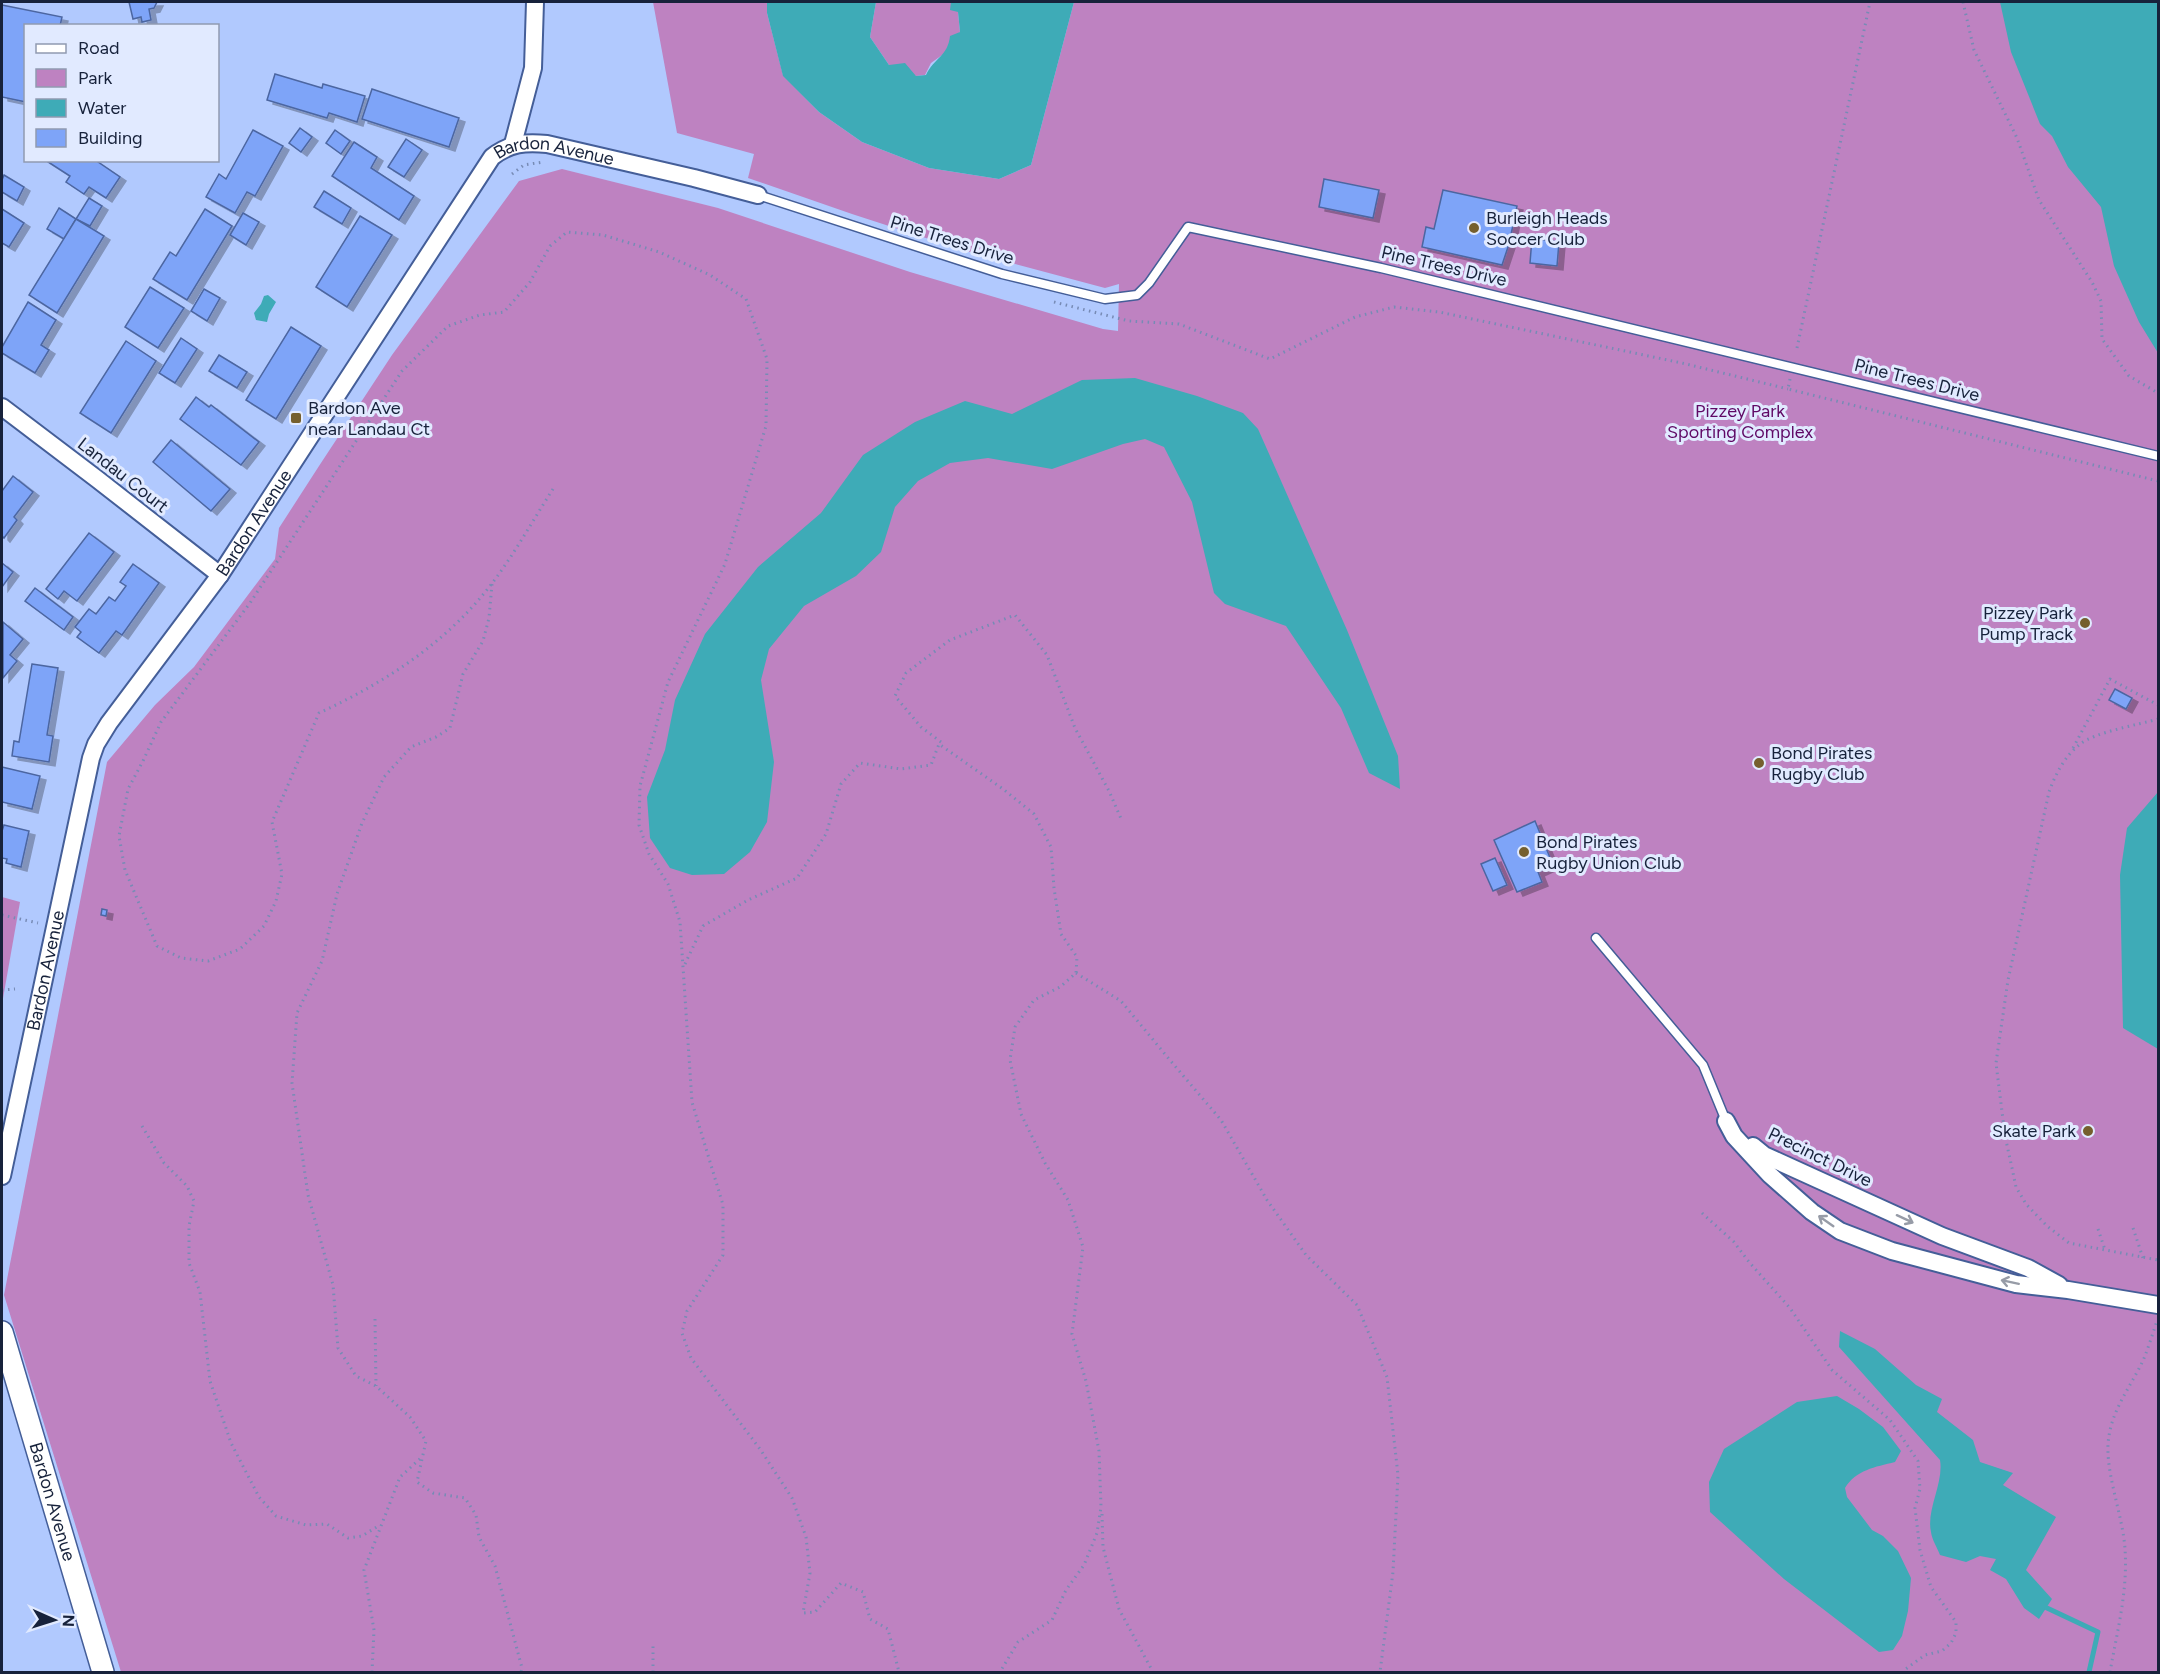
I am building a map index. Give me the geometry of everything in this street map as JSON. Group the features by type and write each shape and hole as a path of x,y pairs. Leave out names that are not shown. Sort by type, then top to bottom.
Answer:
{"street":[{"path":"513,144 534,68 535,2"},
{"name":"Bardon Avenue","path":"2,1176 54,927 96,744 109,723 220,575 492,157 513,144 527,142 547,144 758,195"},
{"name":"Landau Court","path":"2,407 220,575"},
{"name":"Precinct Drive","path":"1726,1121 1764,1155 1942,1236 2028,1268 2068,1290"},
{"name":"Precinct Drive","path":"1726,1121 1734,1136 1770,1175 1812,1212 1840,1231 1892,1251 2016,1284 2158,1305"},
{"name":"Bardon Avenue","path":"2,1332 103,1672"}],"lane":[{"name":"Pine Trees Drive","path":"758,195 1002,274 1105,299 1137,295 1149,283 1188,227 1389,270 2158,456"},
{"path":"1596,938 1703,1065 1726,1121"}],"path":[{"path":"1797,348 1870,2"},
{"path":"1963,2 1974,50 2017,138 2039,200 2092,282 2101,301 2102,339 2129,376 2158,393"},
{"path":"553,489 493,582 436,642 402,669 319,713 272,822 282,874 276,901 264,926 240,949 208,961 181,958 157,946 125,870 119,836 128,789 161,722 250,603 402,371 448,326 480,315 504,312 530,282 550,246 567,232 603,235 659,252 711,275 746,299 767,359 766,426 729,552 713,591 668,682 640,786 639,825 649,854 668,884 680,922 692,1102 723,1205 723,1255 687,1311 682,1333 691,1358 760,1449 792,1498 806,1537 810,1573 803,1613 815,1612 841,1583 863,1592 870,1619 888,1629 899,1672"},
{"path":"1791,378 1788,389 2158,481"},
{"path":"493,582 489,618 483,641 463,674 450,728 436,737 411,747 384,777 362,823 337,894 322,961 297,1013 292,1083 308,1195 333,1285 338,1348 356,1376 376,1386 410,1417 426,1441 417,1482 433,1493 465,1498 476,1515 479,1537 495,1566 522,1668 521,1672"},
{"path":"941,742 921,728 895,696 906,674 950,640 1015,615 1047,655 1075,728 1109,791 1122,821"},
{"path":"2070,754 2110,680 2158,705"},
{"path":"2158,719 2094,736 2079,744 2055,774 2049,792 2008,980 1996,1063 2005,1136 2016,1187 2026,1204 2047,1226 2069,1243 2158,1260"},
{"path":"684,966 703,926 748,900 797,878 826,834 841,784 860,763 901,769 931,765 939,744 1034,814 1052,847 1054,888 1061,934 1077,957 1076,972 1060,987 1034,1000 1014,1028 1010,1060 1021,1114 1045,1163 1068,1200 1083,1247 1072,1334 1086,1382 1099,1451 1103,1547 1119,1609 1153,1672"},
{"path":"2,915 54,927"},
{"path":"1076,972 1121,1001 1221,1120 1267,1200 1306,1255 1357,1305 1387,1377 1398,1475 1393,1572 1380,1672"},
{"path":"2,990 15,989"},
{"path":"142,1126 165,1163 187,1186 194,1201 189,1226 189,1263 200,1292 210,1381 231,1443 259,1497 276,1516 306,1525 327,1524 348,1538 362,1536 380,1525"},
{"path":"1702,1213 1734,1242 1749,1263 1790,1308 1832,1370 1890,1420 1918,1461 1920,1489 1915,1508 1920,1550 1930,1587 1956,1623 1956,1633 1951,1643 1942,1651 1925,1655 1903,1671"},
{"path":"2133,1228 2143,1258"},
{"path":"2098,1229 2105,1250"},
{"path":"2110,1672 2126,1583 2125,1548 2120,1512 2110,1471 2108,1436 2119,1407 2144,1357 2158,1316"},
{"path":"375,1319 376,1386"},
{"path":"372,1672 374,1630 364,1569 400,1477 423,1457"},
{"path":"1000,1672 1018,1642 1052,1620 1066,1590 1084,1565 1097,1533 1101,1507"},
{"path":"652,1672 653,1642"}],"green space":[{"name":"Pizzey Park Sporting Complex","path":"653,2 767,2 767,13 783,75 819,112 862,142 929,168 999,179 1031,165 1074,2 2158,2 2158,1672 121,1672 4,1295 107,762 155,705 194,667 275,559 279,528 319,466 392,355 519,181 562,169 718,208 910,272 1103,329 1118,331 1119,284 1105,288 966,251 852,214 748,178 754,154 677,133"},
{"path":"876,2 951,2 958,12 960,32 949,44 945,53 931,63 925,75 916,76 889,65 870,37"},
{"path":"2,897 20,902 2,1004"}],"water":[{"path":"767,2 876,2 870,37 889,65 905,63 916,76 926,75 944,53 950,36 960,32 958,12 950,10 951,2 1074,2 1031,165 999,179 929,168 862,142 819,112 783,76 767,13"},
{"path":"2000,2 2158,2 2158,353 2139,322 2114,266 2101,207 2068,167 2052,136 2040,124 2011,52"},
{"path":"268,295 276,302 267,322 256,320 254,313 264,296"},
{"path":"1135,378 1197,396 1243,413 1258,429 1347,630 1398,756 1400,789 1369,773 1341,708 1286,626 1225,604 1214,593 1192,502 1164,447 1145,439 1123,444 1052,469 988,458 950,463 918,481 895,507 881,552 856,576 804,606 769,649 761,680 774,762 767,822 750,852 724,874 692,875 670,868 650,838 647,797 665,750 675,700 705,634 758,567 821,513 863,455 915,422 965,401 1012,414 1082,380"},
{"path":"2158,792 2158,1049 2123,1028 2120,875 2127,828"},
{"path":"1840,1331 1875,1349 1916,1385 1942,1399 1937,1412 1973,1440 1980,1462 2013,1473 2003,1485 2056,1517 2026,1570 2052,1599 2039,1619 2024,1608 2006,1579 1990,1570 1996,1559 1980,1556 1966,1562 1940,1555 1932,1538 1930,1524 1940,1478 1940,1460 1839,1347"},
{"path":"1837,1396 1883,1427 1901,1451 1895,1462 1860,1473 1845,1488 1847,1497 1872,1530 1883,1536 1898,1551 1911,1578 1908,1611 1902,1636 1893,1650 1879,1652 1784,1579 1710,1512 1709,1482 1724,1449 1797,1402"}],"building":[{"path":"129,2 157,2 154,8 149,9 151,20 142,22 141,17 133,19"},
{"path":"2,5 62,17 60,24 24,24 24,102 2,97"},
{"path":"275,74 322,88 323,84 365,96 357,122 329,113 327,118 267,100"},
{"path":"372,89 459,118 449,147 362,119"},
{"path":"300,128 312,137 301,152 289,143"},
{"path":"253,130 283,146 255,196 247,192 235,213 206,197 219,174 226,179"},
{"path":"335,130 350,141 341,154 326,143"},
{"path":"406,139 422,150 404,177 388,167"},
{"path":"354,142 377,157 371,168 414,196 399,220 332,176"},
{"path":"48,162 98,162 120,177 106,198 89,187 84,194 66,182 70,176"},
{"path":"4,175 24,187 17,201 2,192"},
{"path":"1324,179 1379,190 1373,218 1319,207"},
{"path":"1443,190 1517,206 1502,265 1422,247 1426,227 1434,229"},
{"path":"324,191 351,208 342,224 314,207"},
{"path":"89,198 102,206 90,226 76,219"},
{"path":"59,208 76,219 64,239 47,229"},
{"path":"2,209 24,223 9,247 2,243"},
{"path":"205,209 232,226 187,300 153,279 170,252 176,256"},
{"path":"243,213 259,222 246,245 230,235"},
{"path":"360,216 392,235 347,307 316,287"},
{"path":"76,219 104,236 57,313 29,295"},
{"path":"1532,238 1559,242 1557,266 1530,263"},
{"path":"150,287 184,308 158,348 125,327"},
{"path":"204,289 220,298 207,321 191,311"},
{"path":"28,302 56,320 41,345 49,350 35,373 2,353 2,347"},
{"path":"291,327 321,346 276,419 246,400"},
{"path":"181,338 197,349 175,383 159,373"},
{"path":"126,341 156,361 111,433 80,413"},
{"path":"219,355 247,372 237,388 209,371"},
{"path":"196,397 209,407 211,405 259,442 241,465 180,419"},
{"path":"171,440 230,489 211,511 153,462"},
{"path":"13,476 33,492 14,517 17,520 4,538 2,536 2,491"},
{"path":"89,533 114,552 77,601 64,591 58,599 46,589"},
{"path":"2,563 13,572 2,587"},
{"path":"133,564 159,583 122,635 116,631 99,653 77,637 81,632 75,627 89,609 96,614 109,597 115,601 126,586 120,582"},
{"path":"35,588 73,617 64,630 25,601"},
{"path":"3,622 23,639 10,655 17,661 3,678"},
{"path":"32,664 58,668 47,735 53,736 49,762 12,756 14,741 19,742"},
{"path":"2115,689 2132,698 2126,709 2109,700"},
{"path":"2,767 40,776 32,809 2,802"},
{"name":"Bond Pirates Rugby Union Club","path":"1535,821 1553,865 1538,872 1542,882 1517,892 1494,840"},
{"path":"4,825 29,831 21,867 6,863 7,859 2,858"},
{"path":"1495,858 1507,885 1493,891 1481,864"},
{"path":"102,909 107,910 106,916 101,915"}],"waterway":[{"path":"2047,1608 2098,1632 2089,1672"}],"place":[{"name":"Burleigh Heads Soccer Club","path":"1474,228"},
{"name":"Bardon Ave near Landau Ct","path":"296,418"},
{"name":"Pizzey Park Pump Track","path":"2085,623"},
{"name":"Bond Pirates Rugby Club","path":"1759,763"},
{"name":"Bond Pirates Rugby Union Club","path":"1524,852"},
{"name":"Skate Park","path":"2088,1131"}]}
